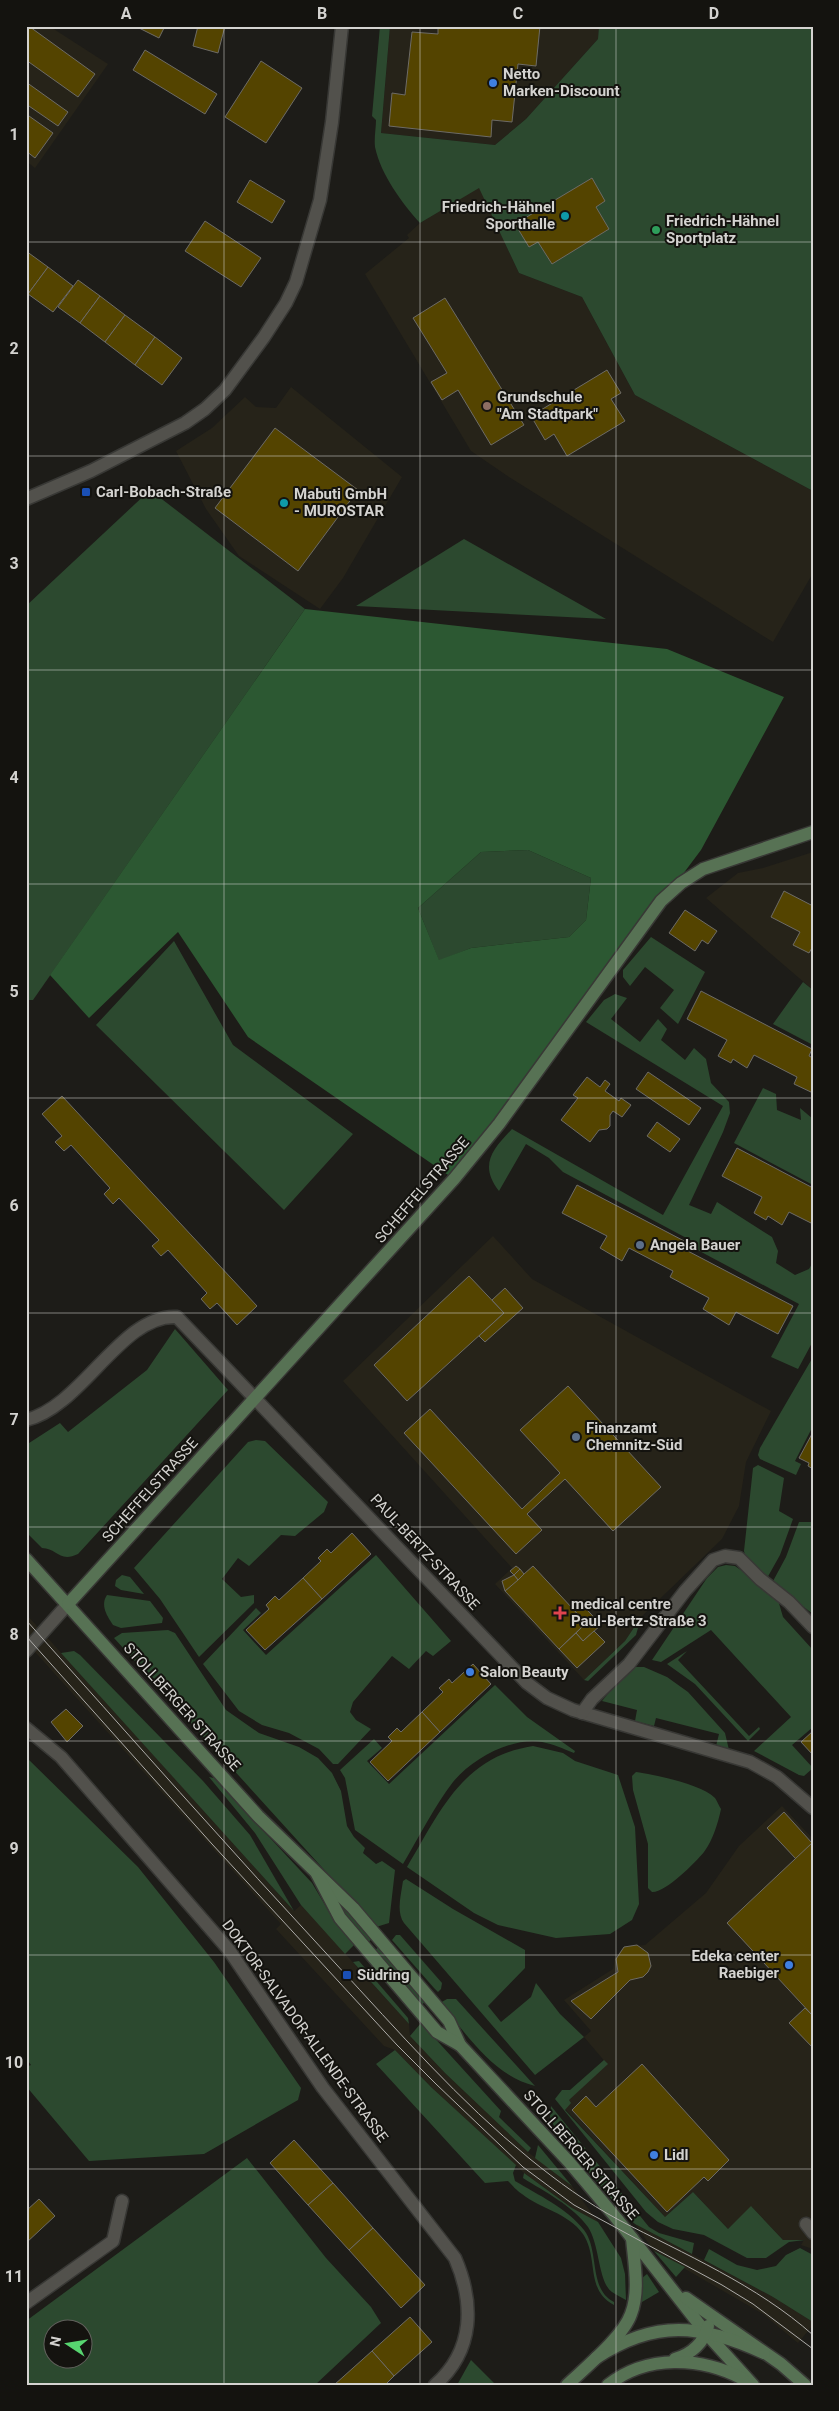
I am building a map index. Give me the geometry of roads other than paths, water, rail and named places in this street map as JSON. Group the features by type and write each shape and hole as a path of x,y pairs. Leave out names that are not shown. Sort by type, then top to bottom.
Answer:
{"main road":[{"name":"SCHEFFELSTRASSE","path":"68,1604 351,1295 460,1172 499,1124 661,901 681,883 703,869 813,832"},
{"name":"STOLLBERGER STRASSE","path":"26,1559 258,1816 353,1908 449,2021 460,2045 569,2162 673,2289 706,2333 751,2383"},
{"path":"567,2385 623,2329 631,2315 635,2273 632,2238"},
{"name":"STOLLBERGER STRASSE","path":"673,2289 782,2364 805,2385"},
{"path":"608,2385 630,2372 692,2352 706,2333 708,2322 704,2312"},
{"path":"596,2358 618,2344 636,2336 673,2329 706,2333 731,2339 764,2353"},
{"path":"665,2362 706,2364 725,2370 751,2383"}],"street":[{"path":"26,499 91,471 185,423 205,409 225,390 259,345 286,304 296,282 320,200 332,122 342,26"},
{"path":"26,1420 36,1418 56,1407 132,1335 150,1322 166,1316 177,1317 256,1397"},
{"name":"PAUL-BERTZ-STRASSE","path":"256,1397 527,1683 547,1698 582,1713 750,1762 777,1777 813,1808"},
{"path":"582,1713 592,1699 629,1664 685,1591 713,1560 725,1556 739,1558 760,1579 789,1602 813,1627"},
{"path":"26,1651 68,1604"},
{"name":"DOKTOR-SALVADOR-ALLENDE-STRASSE","path":"26,1728 60,1757 229,1950 323,2088 455,2258 464,2280 468,2301 468,2323 464,2343 453,2364 436,2385"},
{"path":"26,2303 113,2240 122,2201"}],"tram line":[{"path":"26,1620 382,2015 504,2137 540,2167 584,2199 619,2220 744,2286 791,2317 813,2335"},
{"path":"26,1636 212,1844 397,2045 523,2167 574,2205 722,2285 753,2304 813,2349"}],"place":[{"name":"Netto Marken-Discount","path":"493,83"},
{"name":"Friedrich-Hähnel Sporthalle","path":"565,216"},
{"name":"Friedrich-Hähnel Sportplatz","path":"656,230"},
{"name":"Grundschule \"Am Stadtpark\"","path":"487,406"},
{"name":"Carl-Bobach-Straße","path":"86,492"},
{"name":"Mabuti GmbH - MUROSTAR","path":"284,503"},
{"name":"Angela Bauer","path":"640,1245"},
{"name":"Finanzamt Chemnitz-Süd","path":"576,1437"},
{"name":"medical centre Paul-Bertz-Straße 3","path":"560,1613"},
{"name":"Salon Beauty","path":"470,1672"},
{"name":"Edeka center Raebiger","path":"789,1965"},
{"name":"Südring","path":"347,1975"},
{"name":"Lidl","path":"654,2155"}]}
